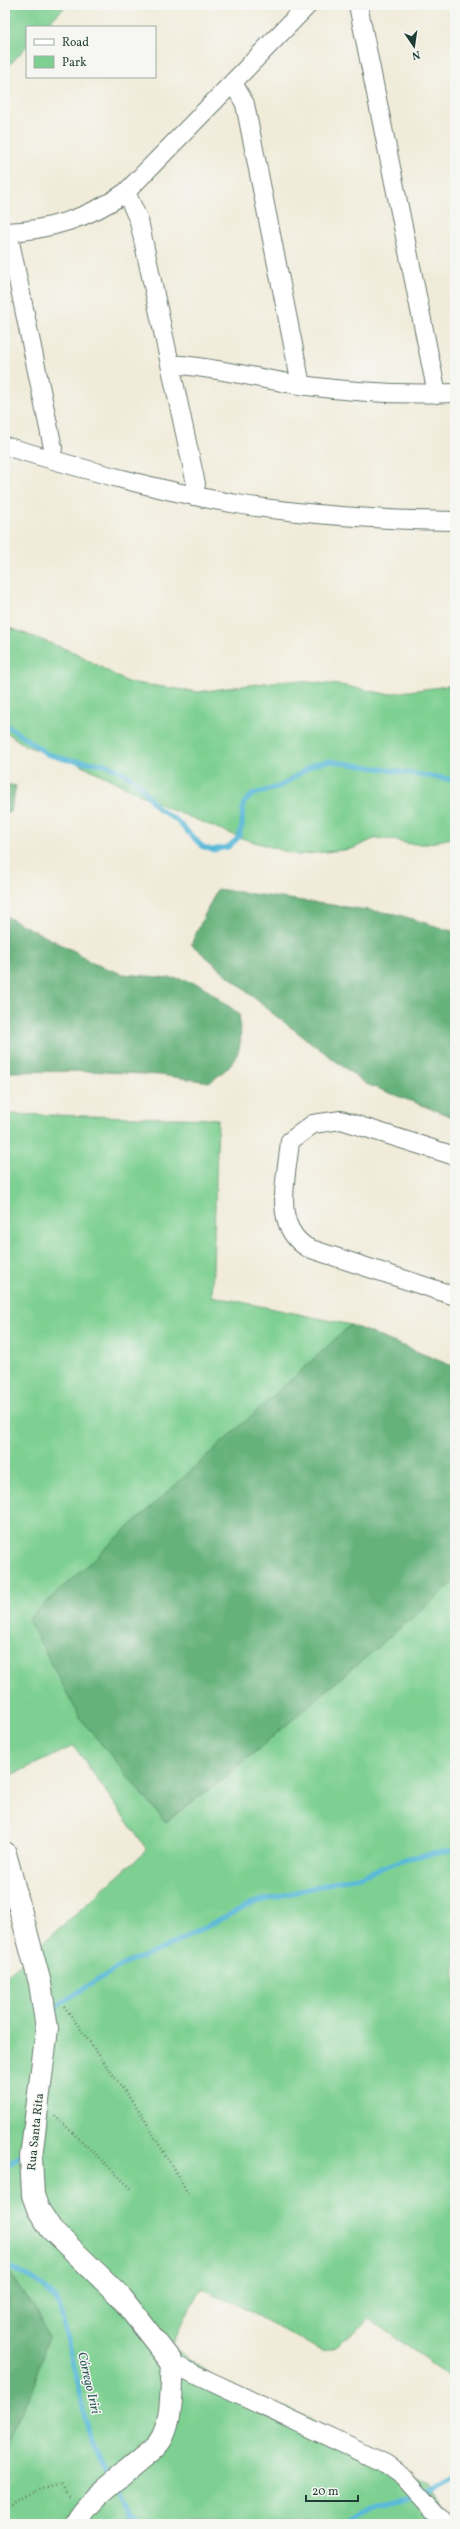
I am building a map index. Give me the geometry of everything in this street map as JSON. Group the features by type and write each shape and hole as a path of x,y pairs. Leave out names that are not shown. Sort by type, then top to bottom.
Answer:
{"street":[{"path":"51,459 53,448 6,232 41,228 82,217 126,192 308,5"},
{"path":"358,5 437,394"},
{"path":"233,83 245,104 301,385"},
{"path":"126,192 139,220 196,484 194,496"},
{"path":"170,364 201,366 301,385 352,390 437,394 455,393"},
{"path":"5,446 194,496 264,508 343,517 455,521"},
{"path":"455,1156 350,1121 331,1120 313,1124 290,1142 284,1209 288,1229 293,1237 308,1248 455,1296"},
{"name":"Rua Santa Rita","path":"5,1853 40,1983 47,2029 31,2157 31,2183 38,2209 51,2229 120,2296 173,2364"},
{"path":"78,2519 96,2497 150,2452 163,2437 169,2414 173,2364 386,2464 404,2477 446,2524"}],"path":[{"path":"62,2003 143,2117 189,2195"},
{"path":"39,2101 133,2190"},
{"path":"5,2511 13,2502 37,2490 61,2484 78,2519"}],"green space":[{"path":"5,5 67,5 45,26 26,26 26,47 5,70"},
{"path":"5,626 76,653 127,682 198,692 287,680 340,685 386,694 455,685 455,837 427,844 410,844 376,838 352,849 298,855 244,839 165,807 78,763 26,746 5,731"},
{"path":"5,784 16,786 11,810 5,814"},
{"path":"217,889 396,914 455,932 455,1118 366,1084 272,1013 191,944"},
{"path":"5,916 78,953 92,963 123,974 181,979 201,985 239,1014 241,1037 240,1046 233,1061 220,1075 210,1082 160,1075 88,1071 5,1072"},
{"path":"5,1114 218,1119 212,1296 351,1325 28,1620 165,1822 223,1779 455,1581 455,2380 369,2319 336,2348 323,2352 231,2301 201,2288 171,2345 217,2380 300,2414 430,2485 450,2524 5,2524 5,2478 8,2476 5,2471 5,2450 11,2430 33,2391 40,2316 5,2266 5,1977 147,1850 74,1746 5,1778"},
{"path":"351,1325 455,1367 455,1581 223,1779 165,1822 80,1718 28,1619"},
{"path":"5,2266 40,2316 48,2337 33,2391 11,2430 5,2450"}],"waterway":[{"path":"5,724 47,754 68,760 105,764 126,774 138,783 157,808 176,820 203,847 212,850 228,847 238,838 242,826 243,804 252,795 281,786 314,764 330,761 455,780"},
{"path":"51,2014 61,2003 120,1966 162,1949 252,1903 359,1876 408,1858 455,1850"},
{"path":"5,2168 24,2152"},
{"name":"Córrego Iriri","path":"5,2265 28,2276 49,2291 59,2304 90,2440 110,2478"},
{"path":"347,2524 363,2509 370,2505 422,2495 455,2480"},
{"name":"Córrego Iriri","path":"116,2487 129,2509 128,2524"},
{"path":"130,2512 147,2524"}]}
